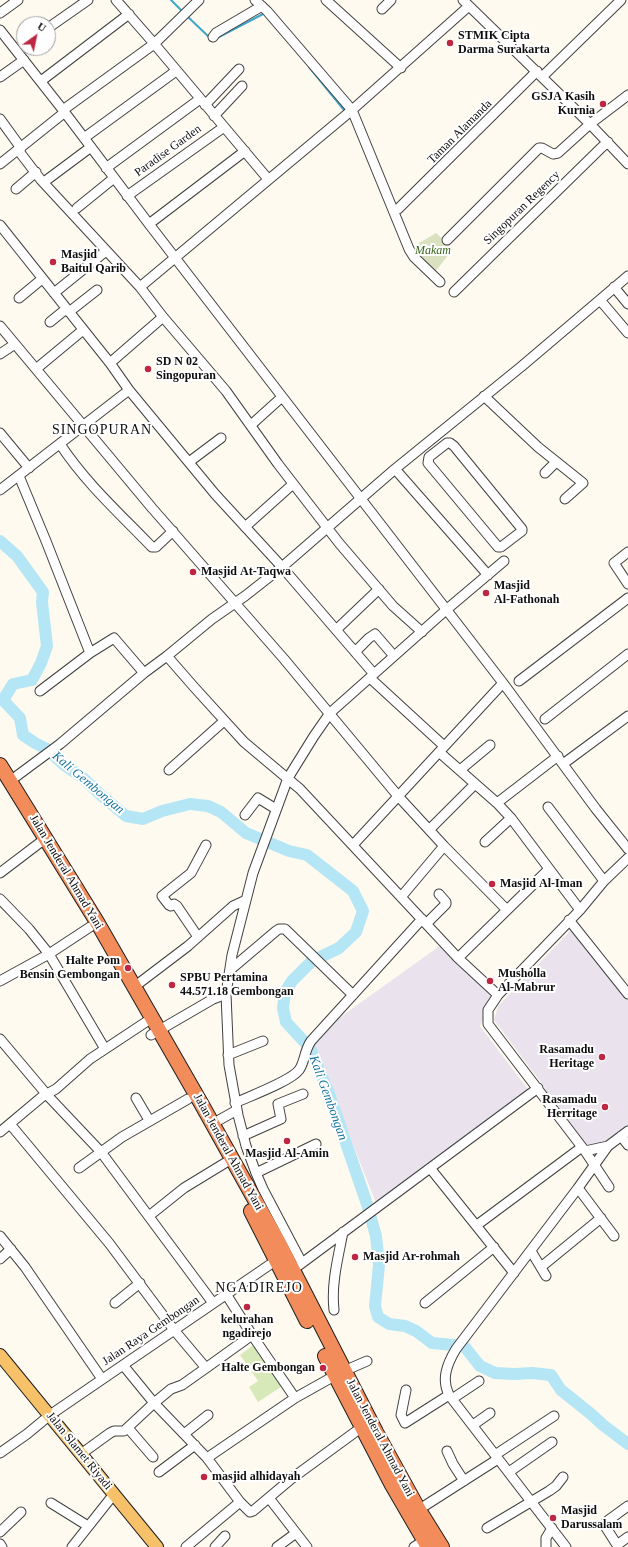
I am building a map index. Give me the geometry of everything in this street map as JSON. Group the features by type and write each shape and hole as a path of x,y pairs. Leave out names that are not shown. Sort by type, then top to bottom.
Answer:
{"highway":[{"name":"Jalan Jenderal Ahmad Yani","path":"0,765 5,781 42,841 90,927 212,1124 281,1257"},
{"name":"Jalan Jenderal Ahmad Yani","path":"42,841 97,922 134,987 148,1020"},
{"name":"Jalan Jenderal Ahmad Yani","path":"155,1032 188,1099 249,1206 281,1257 293,1269 340,1373 362,1427 414,1513"},
{"name":"Jalan Jenderal Ahmad Yani","path":"340,1373 376,1432 414,1513 425,1542 442,1547"}],"main road":[{"name":"Jalan Slamet Riyadi","path":"0,1355 157,1547"}],"street":[{"path":"0,13 18,0"},
{"path":"56,22 88,0"},
{"path":"116,0 224,126 268,180"},
{"path":"0,164 64,111 154,44 199,0"},
{"path":"326,0 401,68"},
{"path":"382,9 391,0"},
{"name":"Taman Alamanda","path":"398,209 540,74 621,0"},
{"path":"213,37 216,33 258,3 352,110 409,249 414,257 440,282"},
{"path":"140,287 401,68 466,3 540,74 628,164"},
{"path":"41,81 129,14"},
{"path":"0,30 16,44"},
{"path":"23,56 24,60 127,196 503,683 628,849"},
{"path":"0,77 24,60"},
{"path":"106,168 202,102 239,69"},
{"path":"84,138 176,71"},
{"path":"214,116 242,86"},
{"path":"447,240 539,148 553,154 558,153 590,124 628,95"},
{"path":"0,120 19,149 44,182 140,287 163,318 226,391 293,484 327,528 393,606 422,632"},
{"name":"Paradise Garden","path":"127,196 224,126"},
{"name":"Singopuran Regency","path":"454,292 608,142"},
{"path":"44,182 91,148"},
{"path":"149,224 245,151"},
{"path":"16,189 36,172"},
{"path":"77,208 114,178"},
{"path":"0,225 110,362 129,390 215,494 282,567 355,652 372,676 442,749 460,770 497,803 511,818 580,910"},
{"path":"54,292 106,251"},
{"path":"5,781 60,744 144,673 207,623 282,567 395,469 432,440 628,276"},
{"path":"19,298 42,279"},
{"path":"614,287 628,304"},
{"path":"50,322 97,290"},
{"path":"600,300 628,333"},
{"path":"110,362 163,318"},
{"path":"0,326 152,508 235,602 398,796 430,829 444,846 508,910"},
{"path":"36,369 83,330"},
{"path":"0,354 15,344"},
{"path":"0,490 129,390"},
{"path":"489,392 519,430 583,483 565,499"},
{"path":"251,425 282,397"},
{"path":"0,433 29,468"},
{"path":"189,462 221,438"},
{"path":"432,440 439,448"},
{"path":"447,443 454,446 522,528 522,531 501,547 498,547 428,464 429,457 439,448 447,443"},
{"path":"60,444 73,464 89,484 152,547 156,547 173,531"},
{"path":"544,473 556,462"},
{"path":"395,469 488,575"},
{"path":"19,476 90,653"},
{"path":"245,527 293,484"},
{"path":"628,552 614,563 628,584"},
{"path":"504,561 446,610 330,714 314,736 288,778 253,873 230,970 226,994 228,1055 236,1107 243,1136 293,1269 538,1088"},
{"path":"336,630 379,589"},
{"path":"519,681 628,598"},
{"path":"355,652 375,634 394,656"},
{"path":"40,691 90,653 114,638 144,673"},
{"path":"545,719 628,654"},
{"path":"167,656 249,747 288,778 425,921 458,958 498,995"},
{"path":"353,845 503,683"},
{"path":"497,803 628,716"},
{"path":"169,770 224,721"},
{"path":"460,770 490,745"},
{"path":"430,829 475,784"},
{"path":"245,815 258,798 276,809"},
{"path":"548,807 604,881"},
{"path":"485,842 511,818"},
{"path":"0,873 42,841"},
{"path":"198,937 177,906 174,904 170,906 162,896 191,873 206,845"},
{"path":"402,897 444,846"},
{"path":"609,1187 584,1149 488,1024 488,1010 498,995 580,910 604,881 628,858"},
{"path":"458,958 549,869"},
{"path":"212,1124 236,1107 293,1076 302,1066 308,1045 425,921 446,903 439,894"},
{"path":"0,899 29,929 48,954 105,1049"},
{"path":"134,987 198,937 232,906 246,900"},
{"path":"570,920 628,994"},
{"path":"0,981 48,954 90,927"},
{"path":"230,970 276,931 282,928 285,929 354,995"},
{"path":"155,1032 213,998 226,994"},
{"path":"0,1132 46,1094 56,1089 74,1072 148,1020"},
{"path":"0,1039 46,1094 101,1152 213,1303"},
{"path":"228,1055 263,1041"},
{"path":"243,1136 281,1119 278,1104 303,1094"},
{"path":"136,1098 149,1120"},
{"path":"79,1168 149,1120 188,1099"},
{"path":"10,1124 109,1243 174,1330 206,1368"},
{"path":"566,1547 450,1397 446,1390 445,1373 450,1359 456,1349 531,1251 608,1146 625,1133 628,1145"},
{"path":"256,1173 275,1162 280,1162 316,1144"},
{"path":"477,1225 584,1149 608,1146"},
{"path":"149,1216 184,1188 225,1164"},
{"path":"430,1168 514,1273"},
{"path":"578,1188 614,1236"},
{"path":"541,1268 601,1218"},
{"path":"334,1310 332,1291 343,1232"},
{"path":"1,1238 25,1267 102,1379"},
{"path":"425,1303 494,1247"},
{"path":"0,1259 11,1249"},
{"path":"531,1251 546,1276"},
{"name":"Jalan Raya Gembongan","path":"0,1453 27,1434 50,1415 281,1257"},
{"path":"115,1303 140,1283"},
{"path":"226,1294 252,1336 295,1398"},
{"path":"81,1454 110,1433 114,1431 124,1431 154,1403 172,1389 182,1385 252,1336"},
{"path":"207,1458 295,1398 340,1373 367,1362"},
{"path":"123,1365 154,1403 207,1458 240,1502 248,1511 251,1512 308,1466 362,1427"},
{"path":"406,1390 401,1415 403,1423 479,1380"},
{"path":"473,1425 490,1413"},
{"path":"184,1434 208,1415"},
{"path":"414,1513 464,1481 554,1416"},
{"path":"128,1428 153,1457"},
{"path":"509,1472 552,1442"},
{"path":"159,1472 195,1445"},
{"path":"447,1451 464,1481"},
{"path":"487,1528 532,1503 556,1486 563,1477"},
{"path":"72,1547 114,1494"},
{"path":"269,1498 307,1547"},
{"path":"186,1547 240,1502"},
{"path":"51,1503 88,1526"},
{"path":"628,1506 605,1524 605,1528 616,1546 628,1537"},
{"path":"0,1532 21,1512"},
{"path":"546,1547 546,1538 552,1528"},
{"path":"277,1547 296,1533"},
{"path":"215,1547 225,1536"}],"shaded area":[{"path":"572,929 628,1000 628,1127 604,1148 586,1148 542,1092 545,1088 494,1020 498,1006"},
{"path":"441,945 493,997 480,1026 530,1092 376,1203 311,1038"}],"green space":[{"name":"Makam","path":"436,233 453,249 435,272 411,248"},
{"path":"256,1343 284,1385 258,1402 249,1387 258,1381 240,1355"}],"waterway":[{"path":"171,0 183,12"},
{"path":"217,38 265,13"},
{"path":"187,16 210,38"},
{"path":"309,67 344,110"},
{"name":"Kali Gembongan","path":"0,541 17,556 43,592 42,602 47,646 41,663 32,680 13,684 3,700 20,718 23,735 47,749 64,765 82,777 126,816 143,819 162,811 190,804 208,806 221,812 246,833 289,851 307,855 353,891 363,911 356,932 339,948 312,961 292,981 285,992 283,1008 286,1022 310,1048 328,1091 367,1204 376,1236 379,1265 375,1306 378,1317 389,1324 405,1326 416,1331 432,1343 464,1346 480,1366 495,1373 532,1373 551,1375 561,1390 628,1444"}],"place":[{"name":"STMIK Cipta Darma Surakarta","path":"450,43"},
{"name":"GSJA Kasih Kurnia","path":"603,104"},
{"name":"Masjid Baitul Qarib","path":"53,262"},
{"name":"SD N 02 Singopuran","path":"148,369"},
{"name":"Masjid At-Taqwa","path":"193,572"},
{"name":"Masjid Al-Fathonah","path":"486,593"},
{"name":"Masjid Al-Iman","path":"492,884"},
{"name":"Halte Pom Bensin Gembongan","path":"128,968"},
{"name":"Musholla Al-Mabrur","path":"490,981"},
{"name":"SPBU Pertamina 44.571.18 Gembongan","path":"172,985"},
{"name":"Rasamadu Heritage","path":"602,1057"},
{"name":"Rasamadu Herritage","path":"605,1107"},
{"name":"Masjid Al-Amin","path":"287,1141"},
{"name":"Masjid Ar-rohmah","path":"355,1257"},
{"name":"kelurahan ngadirejo","path":"247,1307"},
{"name":"Halte Gembongan","path":"323,1368"},
{"name":"masjid alhidayah","path":"204,1477"},
{"name":"Masjid Darussalam","path":"553,1518"}],"district":[{"name":"SINGOPURAN","path":"102,430"},
{"name":"NGADIREJO","path":"259,1288"}]}
